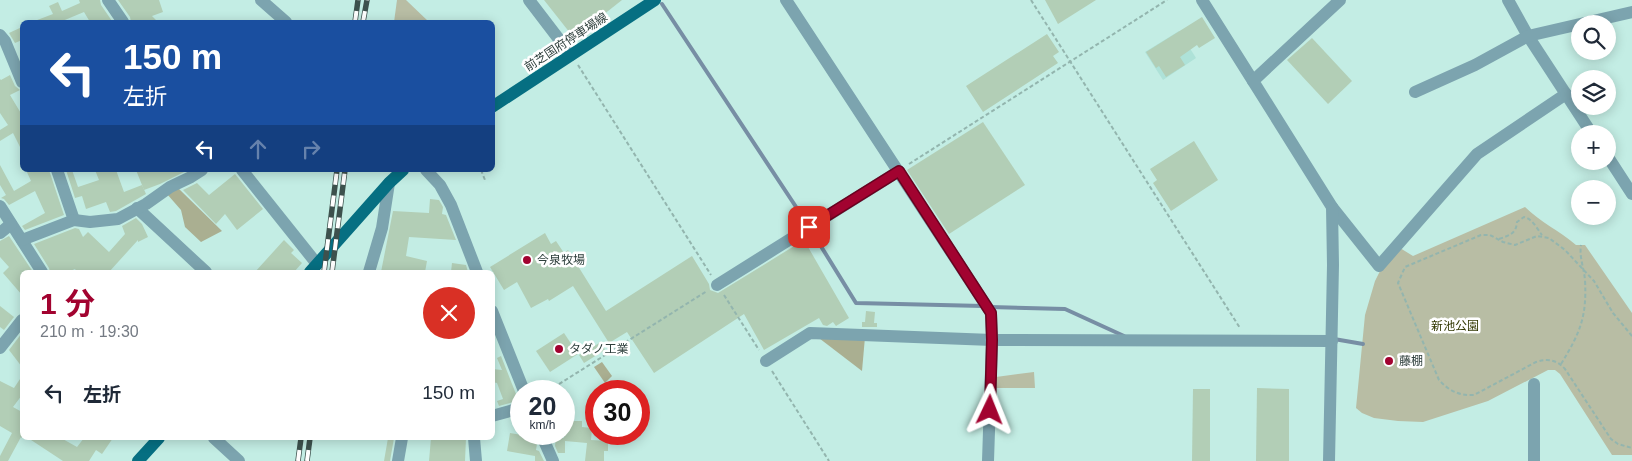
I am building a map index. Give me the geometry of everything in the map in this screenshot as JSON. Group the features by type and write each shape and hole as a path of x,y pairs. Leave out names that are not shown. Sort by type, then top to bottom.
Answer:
{"main road":[{"name":"前芝国府停車場線","path":"495,105 656,0"},
{"path":"314,268 401,172"},
{"path":"138,461 157,440"}],"street":[{"path":"108,0 122,20"},
{"path":"261,0 284,20"},
{"path":"529,0 571,55"},
{"path":"786,0 991,313 992,340 988,461"},
{"path":"1202,0 1332,207 1379,266 1477,154 1566,94"},
{"path":"1253,81 1340,0"},
{"path":"1508,0 1528,36 1586,125"},
{"path":"1415,92 1475,65 1528,36 1632,12"},
{"path":"0,35 20,77"},
{"path":"1616,169 1632,194"},
{"path":"717,285 899,171"},
{"path":"58,172 74,220"},
{"path":"22,240 74,220 90,222 118,218 199,172"},
{"path":"243,172 314,268"},
{"path":"428,172 440,185 451,205 476,270"},
{"path":"370,270 382,228 389,183"},
{"path":"0,206 41,270"},
{"path":"1329,461 1333,265 1332,207"},
{"path":"137,208 204,270"},
{"path":"0,233 11,224"},
{"path":"495,318 520,380"},
{"path":"0,348 20,323"},
{"path":"766,361 810,333 992,340 1332,341"},
{"path":"1531,378 1534,461"},
{"path":"495,415 510,411"},
{"path":"216,440 239,461"},
{"path":"398,461 402,440"},
{"path":"474,440 476,461"},
{"path":"546,445 553,461"}],"path":[{"path":"1031,0 1244,334 1245,341"},
{"path":"899,171 1167,0"},
{"path":"571,55 829,461"},
{"path":"482,172 485,180"},
{"path":"1499,239 1512,234 1516,230 1517,222 1524,217 1532,222 1543,236"},
{"path":"1632,336 1613,313 1594,281 1584,269 1560,246 1543,236 1537,236 1515,245 1490,235 1481,235 1405,267 1398,283 1439,380 1450,389 1458,394 1474,395 1542,360 1555,361 1561,364 1611,439 1618,444 1632,448"},
{"path":"1561,364 1577,337 1583,321 1585,303 1584,269 1580,254 1581,245"},
{"path":"566,380 717,285"},
{"path":"1526,368 1531,378"}],"shaded area":[{"path":"1179,31 1196,58 1163,80 1145,52"}],"green space":[{"path":"397,0 406,0 427,20 394,20"},
{"path":"178,188 222,231 201,242 185,227 181,210 167,194"},
{"name":"新池公園","path":"1525,207 1576,245 1585,245 1632,313 1632,455 1612,455 1560,374 1555,370 1548,370 1488,401 1423,422 1374,418 1356,408 1365,315 1375,281 1380,271 1400,248 1413,256"},
{"path":"815,335 865,337 862,371"},
{"path":"602,362 612,376 608,380 603,380 594,367"},
{"path":"1034,372 1035,388 996,388 996,377"}],"building":[{"path":"79,0 100,0 101,5 111,20 89,20 84,12 65,20 37,20 53,14 49,6 58,2 62,11 80,3"},
{"path":"118,0 159,0 163,12 152,16 156,20 131,20"},
{"path":"544,0 622,0 574,38"},
{"path":"1045,0 1096,0 1058,24"},
{"path":"1202,17 1215,38 1199,48 1197,45 1180,57 1185,65 1166,77 1159,66 1156,68 1146,52"},
{"path":"20,28 20,41 15,43 9,33"},
{"path":"1047,34 1059,52 1053,56 1058,63 983,112 966,86"},
{"path":"1312,38 1352,81 1328,104 1287,60"},
{"path":"10,75 15,86 20,90 10,95 20,112 20,147 13,133 0,141 0,130 8,125 0,113 1,80"},
{"path":"983,122 1025,185 949,234 907,170"},
{"path":"1194,141 1218,180 1171,211 1153,183 1157,180 1150,169"},
{"path":"0,165 14,191 31,181 27,172 50,172 64,215 25,230 22,226 45,213 35,191 9,205 1,198 6,195 0,185"},
{"path":"67,172 73,172 78,187 99,180 96,172 117,172 124,192 142,185 146,194 116,211 110,212 106,202 86,209 82,196 75,198"},
{"path":"137,172 184,172 160,184 144,190"},
{"path":"235,174 263,209 237,230 225,214 216,224 183,190 197,183 209,195"},
{"path":"430,199 439,200 443,207 442,214 446,215 456,240 409,237 406,256 427,261 425,270 381,270 393,211 429,213"},
{"path":"136,218 142,224 148,237 138,242 138,240 111,270 50,270 34,244 75,228 79,229 83,237 88,232 109,252 125,234 122,226"},
{"path":"545,233 551,244 556,241 564,253 568,250 606,311 692,256 709,284 710,290 718,293 804,240 849,318 836,326 833,322 827,326 823,325 819,318 764,350 744,314 654,373 627,332 609,343 573,286 549,301 548,299 531,308 517,282 504,290 495,275 495,270 492,270 490,267"},
{"path":"9,236 32,270 20,270 20,293 3,273 9,267 0,257 0,241"},
{"path":"284,240 294,250 291,253 302,263 296,270 257,270"},
{"path":"452,263 466,265 467,270 451,270"},
{"path":"0,306 14,317 4,330 0,327"},
{"path":"866,311 875,312 874,323 877,323 877,327 862,327 862,322 865,322"},
{"name":"タダノ工業","path":"564,333 578,354 550,372 536,351"},
{"path":"20,336 20,364 9,350"},
{"path":"601,342 605,350 584,363 579,355"},
{"path":"501,356 510,380 510,403 499,406 497,401 503,399 497,383 495,383 495,369 502,370 497,358"},
{"path":"20,379 20,398 13,407 20,411 20,439 8,461 0,461 0,456 12,433 0,426 0,381 14,388"},
{"path":"1257,388 1289,389 1289,461 1256,461"},
{"path":"1193,389 1210,389 1210,461 1192,461"},
{"path":"575,421 582,421 582,427 585,427 585,443 575,442"},
{"path":"510,433 510,445 537,445 536,450 539,451 544,461 535,461 535,456 507,451"},
{"path":"31,440 65,440 77,447 82,440 112,440 102,454 96,450 89,461 63,461"},
{"path":"388,440 394,440 390,461 384,461"},
{"path":"431,440 466,440 465,461 429,461"},
{"path":"565,445 565,453 558,453 555,446"},
{"path":"587,445 608,445 608,451 604,451 604,461 585,461"}],"waterway":[{"path":"662,4 806,222 856,303 983,306"},
{"path":"990,307 1065,309 1124,336"},
{"path":"1334,339 1363,344"}],"railway":[{"path":"355,20 358,0"},
{"path":"363,20 367,0"},
{"path":"324,270 337,172"},
{"path":"332,270 345,172"},
{"path":"298,461 301,440"},
{"path":"307,461 310,440"}],"place":[{"name":"今泉牧場","path":"527,260"},
{"name":"タダノ工業","path":"559,349"},
{"name":"藤棚","path":"1389,361"}],"route":[{"path":"809,227 899,171 991,313 990,410"}]}
